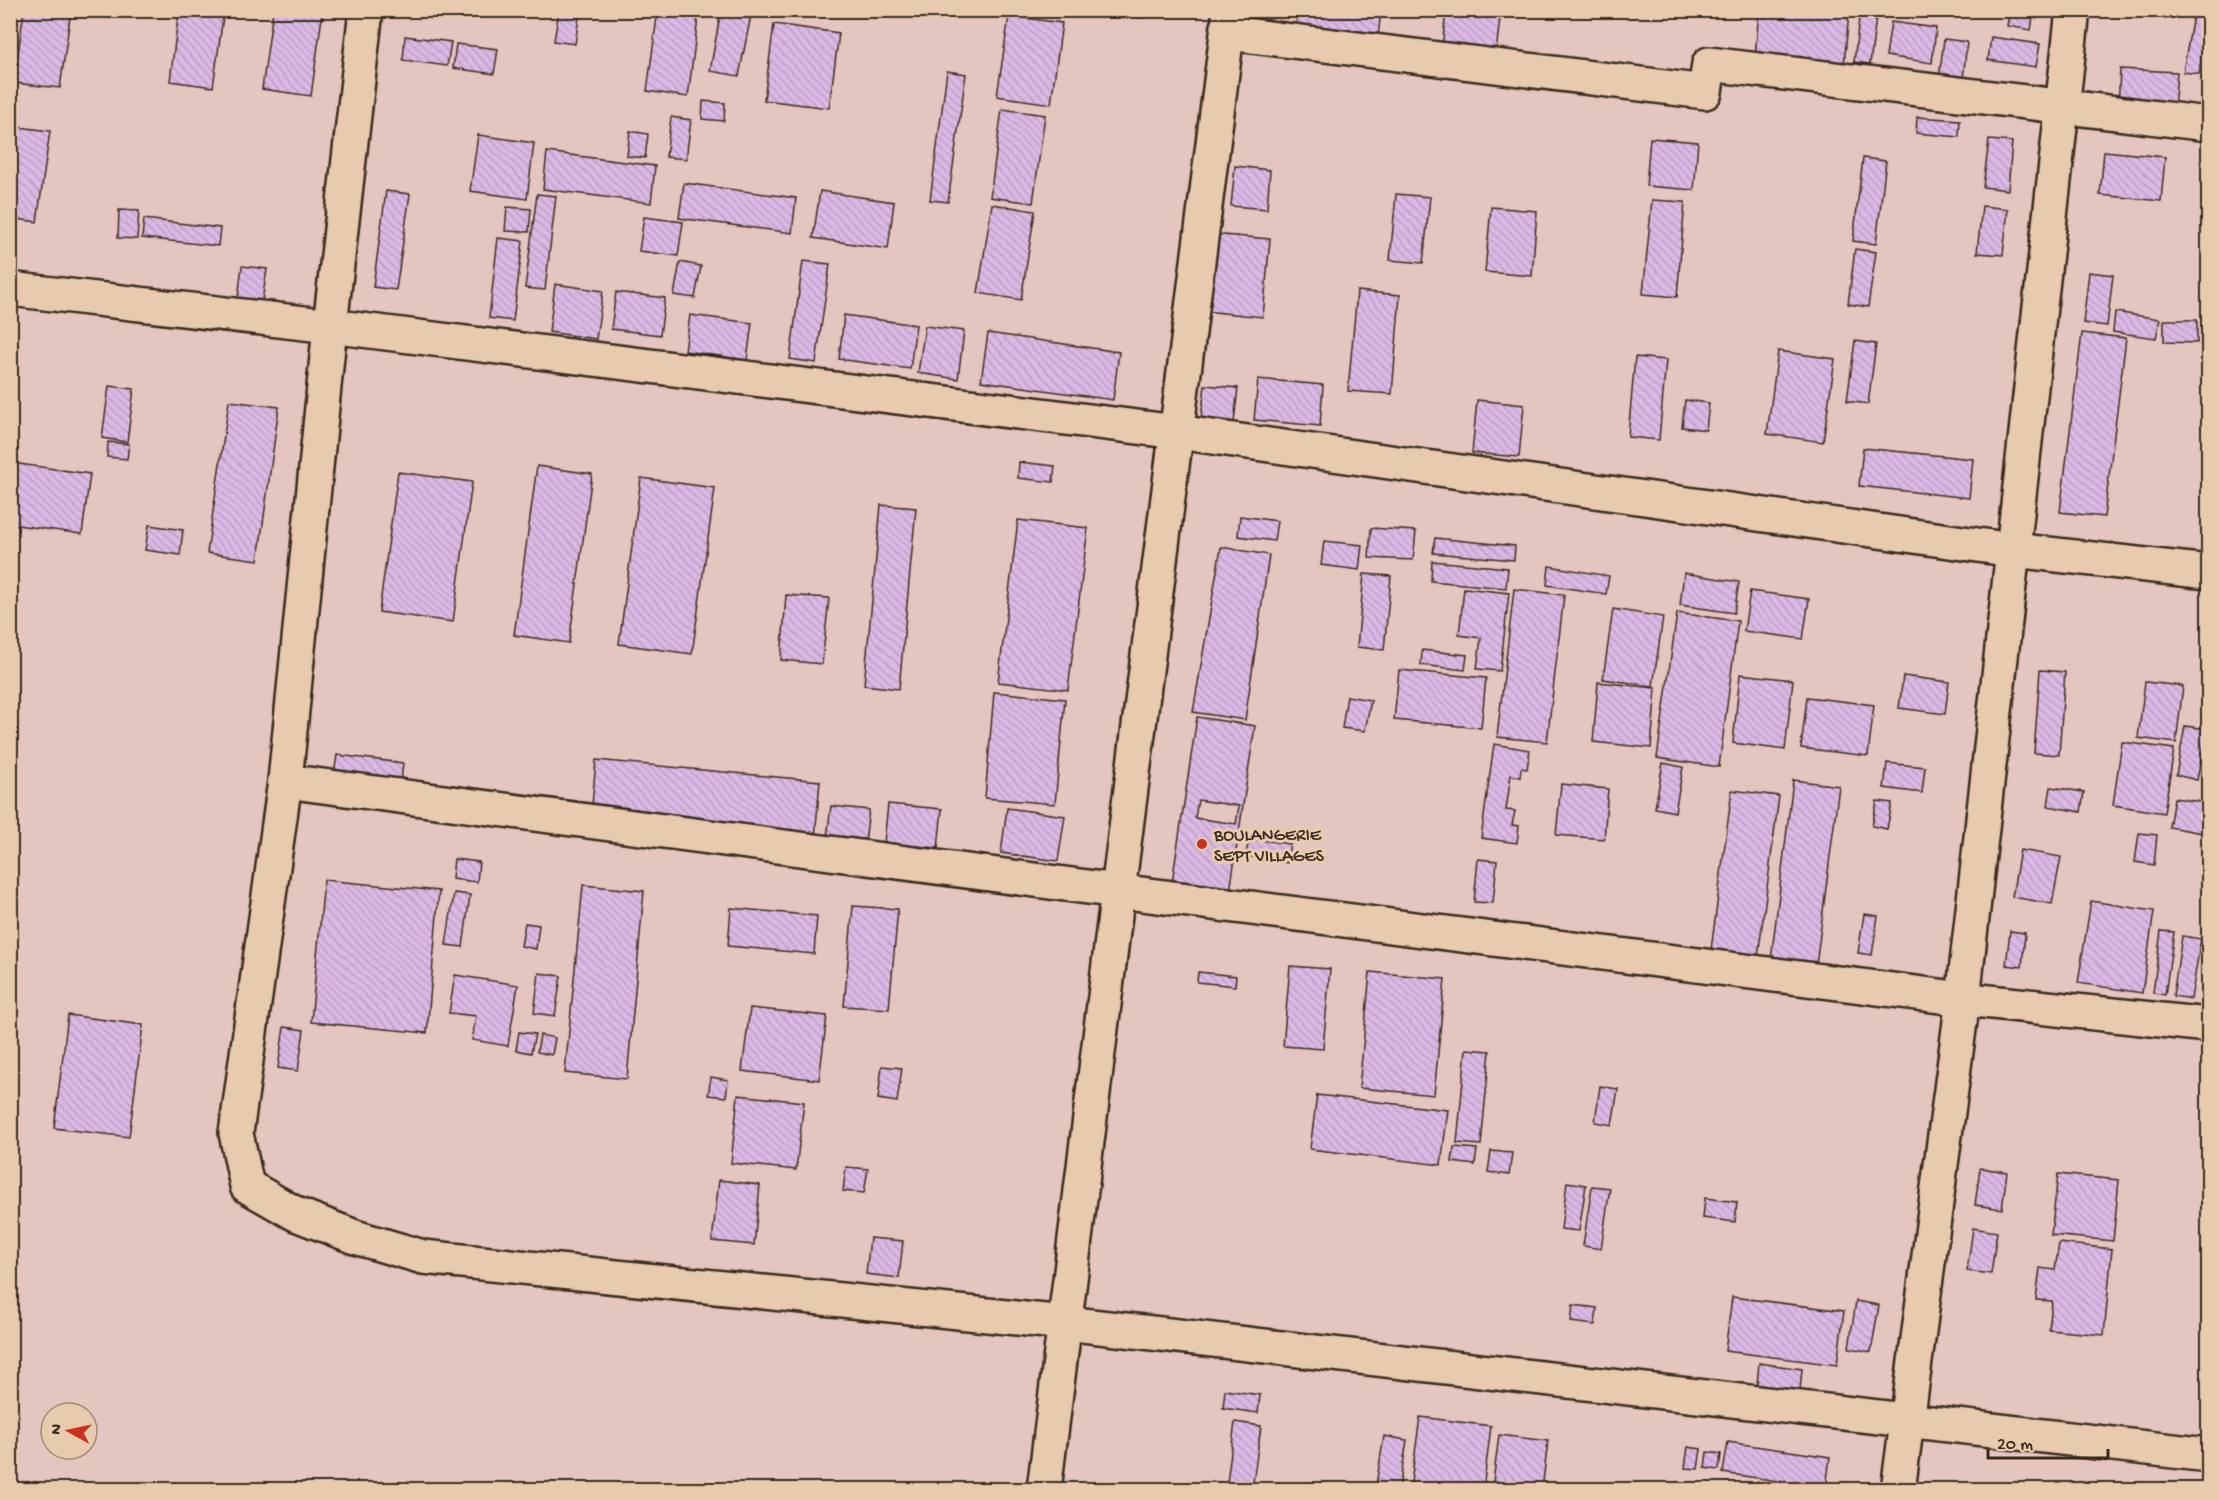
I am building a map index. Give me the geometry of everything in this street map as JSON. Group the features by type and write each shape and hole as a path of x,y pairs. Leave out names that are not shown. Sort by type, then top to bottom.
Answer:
{"street":[{"path":"366,10 330,326 285,781 236,1133 247,1186 296,1214 355,1237 423,1257 1065,1323 2208,1455"},
{"path":"1898,1490 1963,999 2073,10"},
{"path":"1044,1490 1229,22 1705,92 1709,64 2208,124"},
{"path":"10,289 330,326 1178,432 2013,550 2208,573"},
{"path":"285,781 1963,999 2208,1025"}],"building":[{"path":"24,10 71,10 60,88 14,83"},
{"path":"179,10 224,10 213,87 170,81"},
{"path":"273,10 323,10 311,96 262,89"},
{"path":"559,10 580,10 575,44 554,41"},
{"path":"658,10 699,10 688,97 647,91"},
{"path":"721,10 752,10 739,76 710,71"},
{"path":"1096,10 1144,10 1143,18"},
{"path":"1298,10 1381,10 1378,37 1296,26"},
{"path":"1446,10 1501,10 1496,52 1442,48"},
{"path":"1759,10 1819,10 1849,13 1844,65 1755,57"},
{"path":"1860,10 1877,10 1870,64 1854,62"},
{"path":"2010,10 2034,10 2031,30 2007,26"},
{"path":"2194,10 2208,10 2199,74 2183,72"},
{"path":"1009,16 1062,23 1051,104 997,96"},
{"path":"1891,22 1936,28 1932,63 1886,56"},
{"path":"774,24 839,33 829,108 764,100"},
{"path":"405,36 451,42 447,66 403,60"},
{"path":"1991,37 2040,44 2036,67 1988,60"},
{"path":"1944,39 1967,42 1962,89 1938,87"},
{"path":"456,44 498,49 494,74 453,68"},
{"path":"2120,69 2177,72 2174,110 2118,107"},
{"path":"947,71 966,74 948,202 930,200"},
{"path":"703,101 725,103 724,121 702,119"},
{"path":"1002,109 1045,115 1033,203 990,197"},
{"path":"671,117 691,120 686,159 666,157"},
{"path":"1917,117 1960,120 1959,137 1916,133"},
{"path":"10,126 50,131 37,222 10,218"},
{"path":"630,131 648,134 645,158 627,156"},
{"path":"478,135 534,143 527,199 470,191"},
{"path":"1650,138 1698,142 1694,190 1646,186"},
{"path":"1989,140 2012,142 2008,190 1983,187"},
{"path":"2104,151 2165,157 2161,201 2100,195"},
{"path":"547,152 655,166 651,203 543,189"},
{"path":"1863,158 1886,161 1876,244 1853,241"},
{"path":"1235,166 1270,170 1267,209 1231,206"},
{"path":"684,183 796,198 792,233 679,218"},
{"path":"386,191 410,194 396,290 373,287"},
{"path":"820,191 894,202 888,249 813,238"},
{"path":"537,194 556,196 545,290 525,288"},
{"path":"1396,194 1430,197 1423,263 1390,260"},
{"path":"1652,200 1685,202 1677,297 1643,294"},
{"path":"992,204 1035,211 1021,300 978,293"},
{"path":"1982,206 2008,209 2003,255 1977,253"},
{"path":"507,207 531,209 529,232 505,231"},
{"path":"1491,207 1537,211 1532,276 1485,272"},
{"path":"119,210 139,211 137,239 118,238"},
{"path":"644,217 683,222 678,256 639,251"},
{"path":"144,219 220,228 218,246 142,238"},
{"path":"1211,234 1270,239 1263,317 1204,311"},
{"path":"498,238 523,241 513,321 489,318"},
{"path":"1855,249 1876,252 1868,307 1848,304"},
{"path":"803,261 830,264 816,363 790,359"},
{"path":"680,262 701,266 695,298 674,295"},
{"path":"242,266 267,269 262,301 238,298"},
{"path":"2089,272 2113,275 2107,326 2083,323"},
{"path":"555,284 603,291 596,339 549,332"},
{"path":"1357,291 1400,295 1392,394 1348,391"},
{"path":"616,292 665,298 660,335 611,329"},
{"path":"2115,312 2160,319 2156,338 2113,332"},
{"path":"690,315 752,323 747,360 685,351"},
{"path":"844,315 916,325 910,369 839,359"},
{"path":"2164,320 2197,320 2197,343 2164,342"},
{"path":"925,326 964,331 958,379 918,373"},
{"path":"988,333 1119,352 1113,400 981,381"},
{"path":"2082,333 2126,338 2104,517 2060,512"},
{"path":"1855,341 1876,344 1868,404 1847,401"},
{"path":"1778,351 1835,359 1823,442 1767,434"},
{"path":"1635,357 1666,360 1659,440 1628,437"},
{"path":"1258,379 1323,385 1320,426 1254,420"},
{"path":"1205,385 1238,388 1234,422 1201,419"},
{"path":"109,386 134,389 127,442 102,438"},
{"path":"1477,400 1524,405 1519,457 1472,453"},
{"path":"1685,400 1709,403 1706,430 1682,427"},
{"path":"229,401 279,407 258,560 207,553"},
{"path":"108,442 129,444 127,459 107,457"},
{"path":"1863,448 1973,459 1969,498 1859,486"},
{"path":"1019,462 1055,466 1053,482 1018,478"},
{"path":"12,463 90,474 82,534 10,524"},
{"path":"537,466 592,474 569,643 514,635"},
{"path":"398,472 472,482 453,622 379,612"},
{"path":"641,478 715,488 692,654 619,644"},
{"path":"881,505 916,508 899,689 864,685"},
{"path":"1240,516 1277,521 1274,541 1238,536"},
{"path":"1018,520 1088,528 1068,690 998,682"},
{"path":"149,525 183,530 180,555 145,550"},
{"path":"1371,528 1416,531 1413,560 1369,558"},
{"path":"1435,538 1515,546 1514,560 1433,553"},
{"path":"1324,541 1362,545 1359,570 1321,565"},
{"path":"1221,547 1269,555 1245,720 1193,712"},
{"path":"1432,561 1508,568 1506,588 1431,581"},
{"path":"1549,566 1609,576 1606,594 1547,585"},
{"path":"1684,573 1739,582 1734,613 1680,605"},
{"path":"1364,574 1391,576 1384,650 1357,647"},
{"path":"1464,588 1509,593 1500,671 1477,669 1481,638 1459,635"},
{"path":"1514,589 1564,595 1547,742 1497,737"},
{"path":"1750,591 1809,599 1803,639 1744,631"},
{"path":"786,595 829,598 822,664 781,660"},
{"path":"1613,609 1663,617 1653,686 1603,679"},
{"path":"1677,613 1738,621 1719,767 1657,758"},
{"path":"1422,650 1467,655 1465,670 1421,665"},
{"path":"1399,670 1486,678 1481,728 1394,720"},
{"path":"2040,670 2065,672 2059,755 2034,753"},
{"path":"1740,674 1793,680 1785,750 1733,743"},
{"path":"1903,676 1949,682 1945,714 1899,708"},
{"path":"1598,682 1656,688 1651,748 1593,742"},
{"path":"2145,682 2183,686 2176,743 2138,738"},
{"path":"994,692 1065,699 1055,804 985,798"},
{"path":"1347,696 1371,700 1365,731 1342,728"},
{"path":"1807,697 1874,705 1868,756 1801,748"},
{"path":"1197,717 1255,726 1229,898 1171,889","holes":["1198,800 1239,806 1236,824 1195,818"]},
{"path":"2185,726 2207,729 2197,780 2176,775"},
{"path":"2122,742 2174,749 2164,813 2113,805"},
{"path":"1494,744 1530,750 1527,769 1521,768 1520,777 1511,775 1506,810 1515,811 1512,825 1519,826 1517,843 1481,838"},
{"path":"337,755 403,763 400,789 333,781"},
{"path":"596,760 820,781 815,838 591,817"},
{"path":"1663,763 1683,767 1675,812 1655,808"},
{"path":"1887,763 1925,767 1922,793 1884,788"},
{"path":"1793,780 1839,786 1816,966 1771,960"},
{"path":"1561,784 1608,789 1604,839 1556,835"},
{"path":"2051,787 2084,792 2081,812 2048,806"},
{"path":"1732,790 1779,796 1758,957 1711,950"},
{"path":"2174,798 2208,803 2208,834 2169,827"},
{"path":"1877,801 1892,803 1887,829 1872,826"},
{"path":"888,804 942,809 938,848 884,843"},
{"path":"831,806 869,810 865,842 827,838"},
{"path":"1007,808 1065,816 1058,861 1001,853"},
{"path":"2139,833 2157,835 2154,865 2135,862"},
{"path":"1249,838 1290,844 1287,863 1246,856"},
{"path":"2020,850 2061,857 2052,904 2012,897"},
{"path":"454,859 479,862 477,882 452,879"},
{"path":"1478,859 1497,861 1493,903 1474,902"},
{"path":"324,880 439,891 427,1033 311,1022"},
{"path":"583,885 644,891 627,1079 565,1073"},
{"path":"454,893 470,895 463,947 446,945"},
{"path":"2091,901 2154,911 2142,993 2078,983"},
{"path":"853,906 898,909 889,1009 844,1006"},
{"path":"731,908 817,916 814,954 728,946"},
{"path":"1864,914 1878,916 1872,955 1858,953"},
{"path":"525,923 539,925 536,949 521,946"},
{"path":"2010,931 2025,933 2022,967 2006,965"},
{"path":"2161,931 2174,932 2165,995 2153,993"},
{"path":"2182,936 2201,939 2191,999 2173,996"},
{"path":"1290,966 1330,969 1323,1049 1283,1046"},
{"path":"1198,972 1236,976 1235,986 1197,982"},
{"path":"1370,972 1445,979 1434,1095 1359,1088"},
{"path":"539,973 561,976 555,1016 534,1013"},
{"path":"455,975 518,985 508,1046 472,1040 476,1016 449,1013"},
{"path":"750,1008 827,1016 819,1080 742,1071"},
{"path":"68,1015 143,1025 129,1137 54,1128"},
{"path":"284,1027 304,1030 298,1071 278,1068"},
{"path":"519,1032 535,1034 531,1053 516,1050"},
{"path":"540,1035 555,1038 552,1055 537,1052"},
{"path":"1466,1049 1490,1051 1481,1145 1457,1143"},
{"path":"882,1066 902,1068 897,1102 878,1099"},
{"path":"711,1077 728,1080 726,1097 708,1095"},
{"path":"1600,1086 1618,1089 1612,1125 1595,1122"},
{"path":"738,1095 804,1102 796,1170 731,1163"},
{"path":"1317,1095 1448,1110 1441,1165 1310,1149"},
{"path":"1454,1147 1477,1149 1475,1165 1452,1162"},
{"path":"1491,1151 1512,1153 1509,1175 1488,1172"},
{"path":"846,1167 868,1169 864,1193 843,1191"},
{"path":"1980,1168 2007,1172 2002,1209 1975,1205"},
{"path":"2058,1174 2119,1180 2113,1241 2051,1235"},
{"path":"719,1180 760,1185 754,1245 712,1241"},
{"path":"1567,1182 1586,1185 1579,1231 1561,1229"},
{"path":"1592,1186 1610,1188 1601,1249 1583,1246"},
{"path":"1705,1198 1737,1202 1735,1222 1703,1218"},
{"path":"1973,1228 1997,1232 1991,1274 1967,1271"},
{"path":"870,1238 903,1241 899,1278 866,1274"},
{"path":"2059,1243 2112,1249 2104,1335 2049,1330 2052,1301 2036,1300 2040,1268 2055,1270"},
{"path":"1732,1297 1844,1311 1837,1365 1725,1351"},
{"path":"1856,1301 1879,1305 1871,1352 1849,1348"},
{"path":"1573,1305 1597,1308 1595,1325 1571,1322"},
{"path":"1759,1363 1802,1369 1800,1391 1757,1385"},
{"path":"1225,1390 1260,1395 1258,1413 1223,1408"},
{"path":"1420,1417 1491,1426 1483,1490 1410,1490"},
{"path":"1235,1422 1261,1426 1252,1490 1226,1490"},
{"path":"1499,1435 1548,1441 1542,1490 1492,1490"},
{"path":"1384,1436 1407,1440 1399,1489 1376,1485"},
{"path":"1728,1442 1830,1457 1826,1488 1723,1473"},
{"path":"1688,1447 1701,1449 1698,1469 1685,1468"},
{"path":"1707,1452 1721,1454 1719,1470 1705,1468"}],"place":[{"name":"BOULANGERIE SEPT VILLAGES","path":"1202,844"}]}
